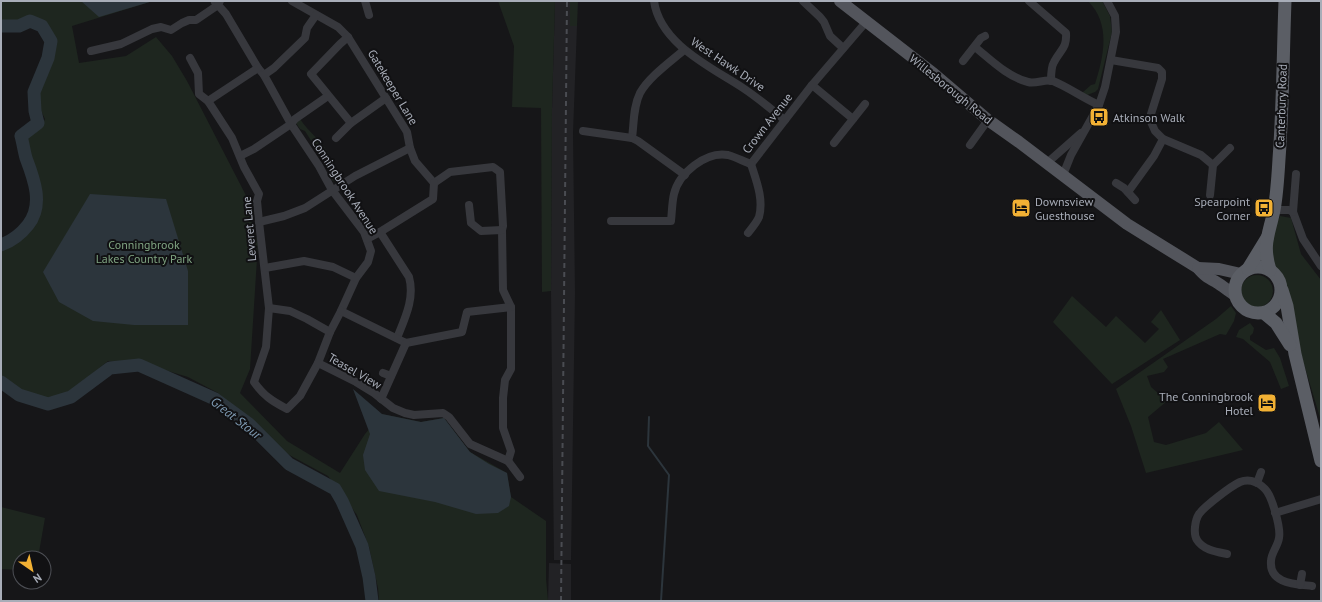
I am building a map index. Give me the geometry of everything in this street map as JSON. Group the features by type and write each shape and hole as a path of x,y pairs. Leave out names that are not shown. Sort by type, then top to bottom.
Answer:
{"highway":[{"name":"Canterbury Road","path":"1270,270 1266,258 1267,238 1274,210 1281,136 1285,1"},
{"name":"Canterbury Road","path":"1245,271 1267,238"},
{"path":"1282,290 1277,304 1271,310 1264,313 1252,313 1246,310 1239,304 1235,295 1237,280 1245,271 1255,267 1263,267 1270,270 1276,275 1280,282 1287,306 1295,354 1321,461"},
{"path":"1264,313 1276,323 1295,354"}],"main road":[{"name":"Willesborough Road","path":"840,1 934,74 988,120 1128,224 1198,268 1208,278 1235,295"},
{"path":"1198,268 1245,271"}],"street":[{"name":"Gatekeeper Lane","path":"292,1 338,27 348,37 407,132 410,148 415,161 434,183"},
{"path":"365,1 368,15"},
{"name":"West Hawk Drive","path":"654,1 659,19 684,50 718,73 744,88 785,120"},
{"path":"804,1 824,22 830,36 843,48"},
{"path":"1029,1 1066,33 1065,46 1054,61 1051,81"},
{"path":"1063,175 1083,131 1099,105 1111,60 1116,24 1107,1"},
{"path":"91,51 120,44 142,33 157,28 161,27 171,30 189,20 196,20 218,2"},
{"name":"Conningbrook Avenue","path":"218,2 261,71 291,124 319,166 332,190 364,232 372,251 368,262 356,278 342,311 330,332 318,363 300,396 287,409"},
{"path":"208,101 261,71 274,68 305,38 307,28 316,15"},
{"name":"Crown Avenue","path":"611,221 671,221 674,193 682,178 697,163 715,155 728,155 750,164 812,85 866,22"},
{"path":"963,61 981,38 985,36"},
{"path":"348,37 311,74 351,123"},
{"path":"975,47 1012,76 1020,80 1031,82 1051,81 1099,105"},
{"path":"632,138 634,115 640,94 649,82 684,50"},
{"name":"Leveret Lane","path":"190,58 198,73 199,94 208,101 232,138 244,167 259,194 257,201 269,308 266,347 254,382 262,393 271,401 287,409"},
{"path":"1111,60 1158,68 1162,72 1162,79 1151,114 1155,131 1163,139 1201,155 1213,165"},
{"path":"812,85 853,119"},
{"path":"240,156 254,149 291,124 295,119 328,96"},
{"path":"336,138 351,123 386,98"},
{"path":"834,143 865,104"},
{"path":"970,145 988,120"},
{"path":"583,131 632,138 685,175"},
{"path":"1047,163 1083,131"},
{"path":"1128,192 1154,156 1163,139"},
{"path":"259,222 284,216 305,208 332,190 410,148"},
{"path":"1210,195 1213,165 1230,148"},
{"path":"748,233 759,218 761,204 757,182 750,164"},
{"path":"367,239 433,199 434,183 450,172 493,167 500,172 503,226 503,290 511,307 511,369 505,380 503,398 503,428 511,451 508,461"},
{"path":"1296,174 1293,212 1303,238 1321,266"},
{"path":"1116,183 1128,192 1134,200"},
{"path":"469,205 471,223 481,230 502,230"},
{"path":"1274,210 1289,210 1293,212"},
{"path":"380,232 406,271 411,284 411,301 397,338"},
{"path":"265,268 304,261 333,267 356,278"},
{"path":"342,311 406,343 462,332 467,312 511,307"},
{"path":"269,308 290,311 330,332"},
{"name":"Teasel View","path":"381,399 387,374 406,343"},
{"name":"Teasel View","path":"318,363 356,382 374,393 393,408 405,413 414,415 443,413 449,417 470,444 508,461 520,476"},
{"path":"1256,483 1261,472"},
{"path":"1227,554 1219,548 1207,548 1197,540 1195,531 1198,515 1240,482 1249,480 1264,488 1268,493 1275,513 1280,537 1271,560 1275,575 1282,581 1312,586"},
{"path":"1275,513 1321,500"},
{"path":"1300,585 1302,574"}],"shaded area":[{"path":"81,1 153,1 99,17"},
{"path":"555,1 570,1 570,26 577,26 573,133 575,293 571,560 554,560 551,291 552,108"},
{"path":"90,194 166,199 188,271 188,325 134,325 93,321 59,302 43,272"},
{"path":"353,389 382,414 421,422 444,418 470,452 507,473 511,497 509,506 498,513 476,514 435,502 379,491 365,470 363,455 370,434"},
{"path":"549,563 571,564 571,601 548,601"}],"green space":[{"name":"Conningbrook Lakes Country Park","path":"1,1 153,1 72,26 79,63 126,56 156,37 172,56 187,81 255,213 252,223 258,243 250,369 240,393 287,441 340,473 365,434 382,414 421,422 444,418 470,452 507,473 511,497 546,521 546,579 548,601 379,601 378,588 369,547 357,515 328,476 280,450 218,393 188,377 148,365 108,361 63,395 43,398 25,394 1,377 1,251 28,234 39,216 40,202 33,164 27,151 26,142 30,133 42,125 45,119 36,100 52,61 55,46 43,23 23,19 7,23 1,21"},
{"path":"498,1 555,1 552,108 551,291 542,292 541,108 512,107 514,46"},
{"path":"570,1 578,1 577,26 570,26"},
{"path":"1088,1 1102,1 1110,16 1112,32 1098,89 1087,95 1082,93 1091,85 1095,84 1101,62 1104,41 1100,20"},
{"path":"300,119 320,142 330,157 323,162 321,155 311,145 312,142 305,131 300,129 296,123"},
{"path":"332,159 342,181 337,184 332,180 333,176 325,164"},
{"path":"1280,216 1291,218 1301,254 1321,280 1321,421 1300,351 1293,310 1281,277 1270,262 1271,237"},
{"path":"1254,275 1260,275 1270,282 1273,291 1272,297 1266,304 1260,307 1254,307 1244,300 1241,294 1241,288 1248,278"},
{"path":"1072,296 1106,327 1116,316 1145,343 1159,329 1151,322 1161,310 1180,340 1112,384 1053,322"},
{"path":"1231,306 1236,313 1234,321 1226,335 1220,334 1163,359 1168,367 1164,372 1147,376 1151,387 1167,401 1148,417 1154,442 1166,445 1206,433 1219,422 1243,450 1146,473 1131,426 1116,389 1216,319"},
{"path":"1250,323 1254,328 1253,333 1250,336 1250,340 1266,350 1274,348 1280,358 1289,386 1281,389 1270,362 1243,339 1236,337 1239,330"},
{"path":"1,507 45,518 39,550 12,550 12,570 1,569"}],"waterway":[{"name":"Great Stour","path":"1,26 19,26 30,21 42,26 51,41 48,58 34,92 35,111 38,123 21,136 36,192 36,209 28,225 13,239 1,245"},
{"name":"Great Stour","path":"1,382 19,395 48,404 71,397 110,368 139,365 215,399 249,424 289,464 335,489 362,546 369,577 372,601"},
{"path":"649,417 648,446 669,475 661,601"}],"railway":[{"path":"561,601 567,1"}],"place":[{"name":"Atkinson Walk","path":"1099,117"},
{"name":"Downsview Guesthouse","path":"1021,208"},
{"name":"Spearpoint Corner","path":"1264,208"},
{"name":"The Conningbrook Hotel","path":"1267,403"}]}
